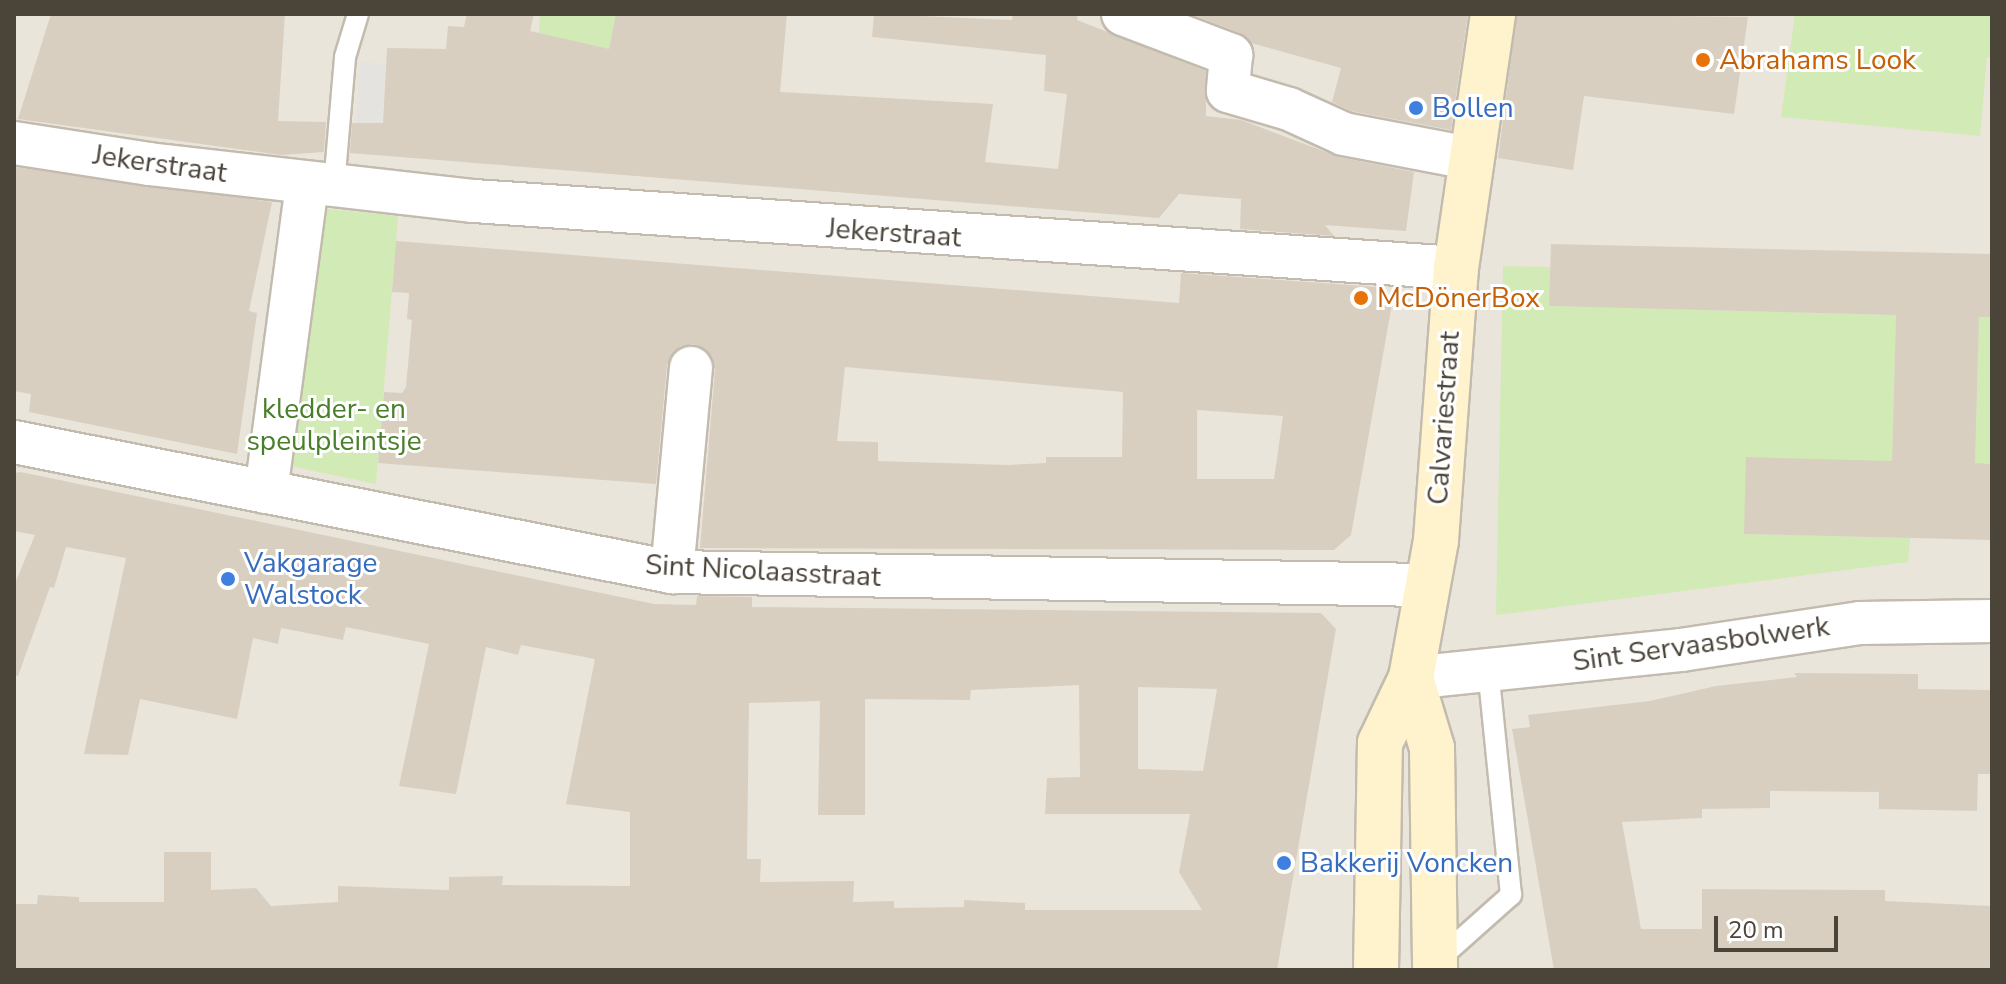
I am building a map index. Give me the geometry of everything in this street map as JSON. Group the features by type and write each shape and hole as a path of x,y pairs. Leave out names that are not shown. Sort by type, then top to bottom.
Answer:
{"street":[{"path":"1123,14 1231,55 1228,91 1289,109 1344,134 1469,158"},
{"name":"Calvariestraat","path":"1376,970 1380,743 1411,678 1436,540 1456,268 1469,158 1493,14"},
{"name":"Jekerstraat","path":"14,143 321,184 847,230 1456,268"},
{"path":"266,492 321,184"},
{"path":"672,572 691,368"},
{"name":"Sint Nicolaasstraat","path":"14,442 672,572 1428,585"},
{"name":"Sint Servaasbolwerk","path":"1411,678 1681,650 1860,623 1992,621"},
{"name":"Calvariestraat","path":"1411,678 1432,748 1435,966"}],"lane":[{"path":"321,184 345,57 358,14"},
{"path":"1435,966 1511,895 1488,670"}],"shaded area":[{"path":"14,14 1992,14 1992,970 14,970"},
{"path":"360,62 386,64 380,156 354,154"}],"green space":[{"path":"540,14 617,14 596,107 539,34"},
{"path":"1795,14 1992,14 1992,57 1987,57 1980,136 1781,117"},
{"name":"kledder- en speulpleintsje","path":"319,208 398,216 376,484 280,464"},
{"path":"1503,266 1550,267 1550,306 1896,315 1892,461 1745,534 1910,538 1908,562 1496,615"},
{"path":"1979,317 1992,317 1992,464 1975,463"}],"building":[{"path":"51,14 285,14 278,121 326,122 324,152 282,155 18,119"},
{"path":"467,14 534,14 530,31 609,49 616,14 787,14 780,92 993,104 985,162 1058,169 1067,94 1044,91 1046,55 872,37 874,14 1012,20 1013,14 1078,14 1077,20 1206,71 1206,116 1241,120 1339,157 1414,172 1406,231 1325,225 1334,236 1240,229 1241,199 1179,194 1159,218 350,153 352,123 383,123 387,48 446,49 448,26 464,27"},
{"path":"1191,14 1468,14 1451,130 1351,111 1332,102 1341,68 1251,43 1240,33"},
{"path":"1517,14 1748,17 1734,114 1584,96 1573,170 1498,158"},
{"path":"14,167 272,202 249,311 257,313 237,454 29,412 31,394 14,391"},
{"path":"396,241 1179,303 1181,273 1377,287 1392,304 1351,535 1334,550 700,548 715,370 705,349 692,344 680,347 667,365 656,484 378,463 384,392 402,393 406,387 412,320 407,319 409,293 392,292","holes":["845,367 1123,392 1122,457 1046,457 1046,463 1009,465 878,461 878,442 837,441","1197,410 1283,416 1274,479 1197,479"]},
{"path":"1551,244 1992,254 1992,317 1979,317 1975,463 1992,464 1992,540 1744,534 1746,457 1892,461 1896,315 1549,306"},
{"path":"14,473 654,604 696,605 697,596 752,597 752,607 1321,613 1336,629 1277,970 14,970 14,904 37,904 38,895 79,897 79,902 164,902 164,852 211,852 211,890 256,888 271,906 338,902 338,886 449,890 449,877 503,876 502,885 630,886 630,812 566,804 595,659 521,645 518,655 486,647 456,794 399,786 429,644 346,627 343,640 281,628 278,644 253,638 237,719 140,699 128,755 84,754 126,558 66,547 54,588 50,587 18,676 14,675 14,586 35,535 14,531","holes":["1079,685 1080,777 1047,778 1045,814 1190,814 1179,872 1202,910 1025,910 1025,903 964,900 964,907 894,908 894,901 853,902 854,881 760,882 761,859 747,859 749,703 820,701 818,815 865,815 865,699 970,700 971,690","1138,687 1217,689 1203,771 1138,769"]},
{"path":"1794,673 1918,674 1918,689 1992,690 1992,774 1978,774 1977,811 1879,809 1879,792 1770,791 1770,808 1702,809 1702,818 1622,822 1641,929 1702,929 1702,889 1885,890 1885,901 1992,906 1992,970 1554,970 1512,729 1530,727 1528,715 1650,701 1716,686 1797,677"}],"place":[{"name":"Abrahams Look","path":"1703,60"},
{"name":"Bollen","path":"1416,108"},
{"name":"McDönerBox","path":"1361,298"},
{"name":"Vakgarage Walstock","path":"228,579"},
{"name":"Bakkerij Voncken","path":"1284,863"}]}
